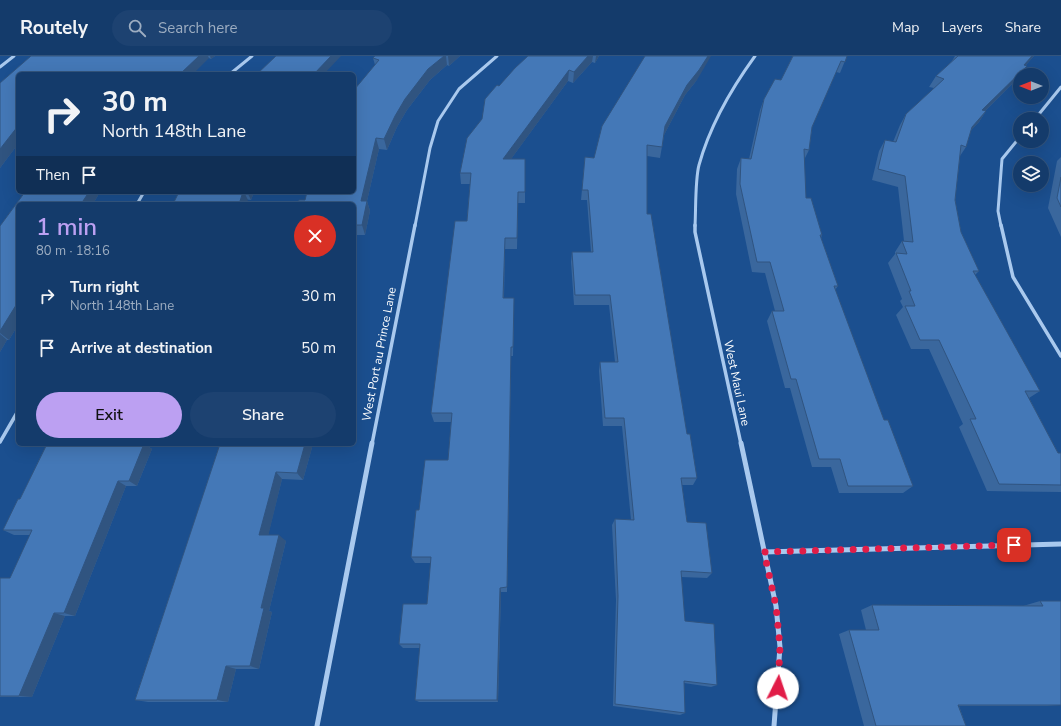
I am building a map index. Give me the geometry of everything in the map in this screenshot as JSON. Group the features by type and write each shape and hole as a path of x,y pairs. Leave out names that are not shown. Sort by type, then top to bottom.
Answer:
{"street":[{"path":"0,67 14,56"},
{"path":"232,72 252,56"},
{"name":"West Port au Prince Lane","path":"317,726 430,148 438,121 459,89 497,56"},
{"name":"West Maui Lane","path":"755,56 742,74 714,123 699,166 695,232 776,606 780,647 774,726"},
{"path":"1041,112 1061,87"},
{"path":"1013,146 1002,159 998,211 1013,277 1061,356"},
{"path":"0,442 16,414"},
{"path":"764,552 1061,544"}],"building":[{"path":"31,56 199,56 182,72 16,72 16,129 0,149 0,83"},
{"path":"276,56 331,56 316,72 259,72"},
{"path":"375,56 444,56 428,69 405,99 384,139 376,138 361,201 367,201 362,225 356,225 356,202 298,202 299,200 305,200 306,194 356,194 356,88 379,60 373,58"},
{"path":"528,56 588,56 574,72 569,70 503,159 525,159 525,192 518,192 517,238 505,238 503,298 514,298 513,347 511,347 507,587 500,588 497,700 415,700 420,644 399,644 403,604 427,604 431,557 411,557 416,510 419,510 425,460 448,460 452,413 431,413 455,221 467,221 471,173 460,173 467,138 482,119 485,99 497,85 499,86"},
{"path":"645,56 708,56 687,85 665,126 662,147 647,145 647,214 651,214 687,434 690,434 697,478 681,478 687,522 706,523 712,573 681,571 685,621 714,624 717,685 684,681 685,713 615,704 618,596 615,519 634,520 624,418 605,418 600,362 618,362 610,295 575,295 572,252 593,252 588,190 582,190 585,157 594,158 602,126"},
{"path":"793,56 847,56 845,62 841,61 812,127 809,150 804,149 806,198 811,198 822,235 820,235 838,286 834,286 884,420 888,420 913,486 848,486 840,459 819,459 796,379 791,379 772,311 784,311 770,262 757,262 740,184 741,158 751,159 764,99 775,79 781,80"},
{"path":"958,56 1032,56 1024,65 1027,66 1025,68 1013,68 1013,80 982,110 986,111 972,127 966,147 961,145 955,200 961,232 979,271 973,271 1040,391 1025,391 1058,453 1061,453 1061,485 999,484 970,419 976,419 939,340 920,340 905,306 915,306 909,291 911,291 896,253 907,254 902,241 913,242 905,176 878,169 885,140 896,142 906,114 944,79 936,76"},
{"path":"1061,177 1061,207 1057,198"},
{"path":"24,194 88,194 82,202 18,202"},
{"path":"178,194 242,194 240,202 174,202"},
{"path":"16,204 16,305 0,331 0,226"},
{"path":"46,446 143,446 129,481 118,481 64,613 54,613 19,696 0,696 0,578 10,578 32,530 3,530 18,499 20,499"},
{"path":"219,446 304,446 297,473 276,472 259,535 279,535 261,608 264,608 250,666 226,666 217,700 135,700"},
{"path":"1040,601 1061,601 1061,705 958,705 966,726 876,726 849,630 879,630 872,605 1043,606"}],"route":[{"path":"778,688 780,647 776,606 764,552 1014,545"}]}
